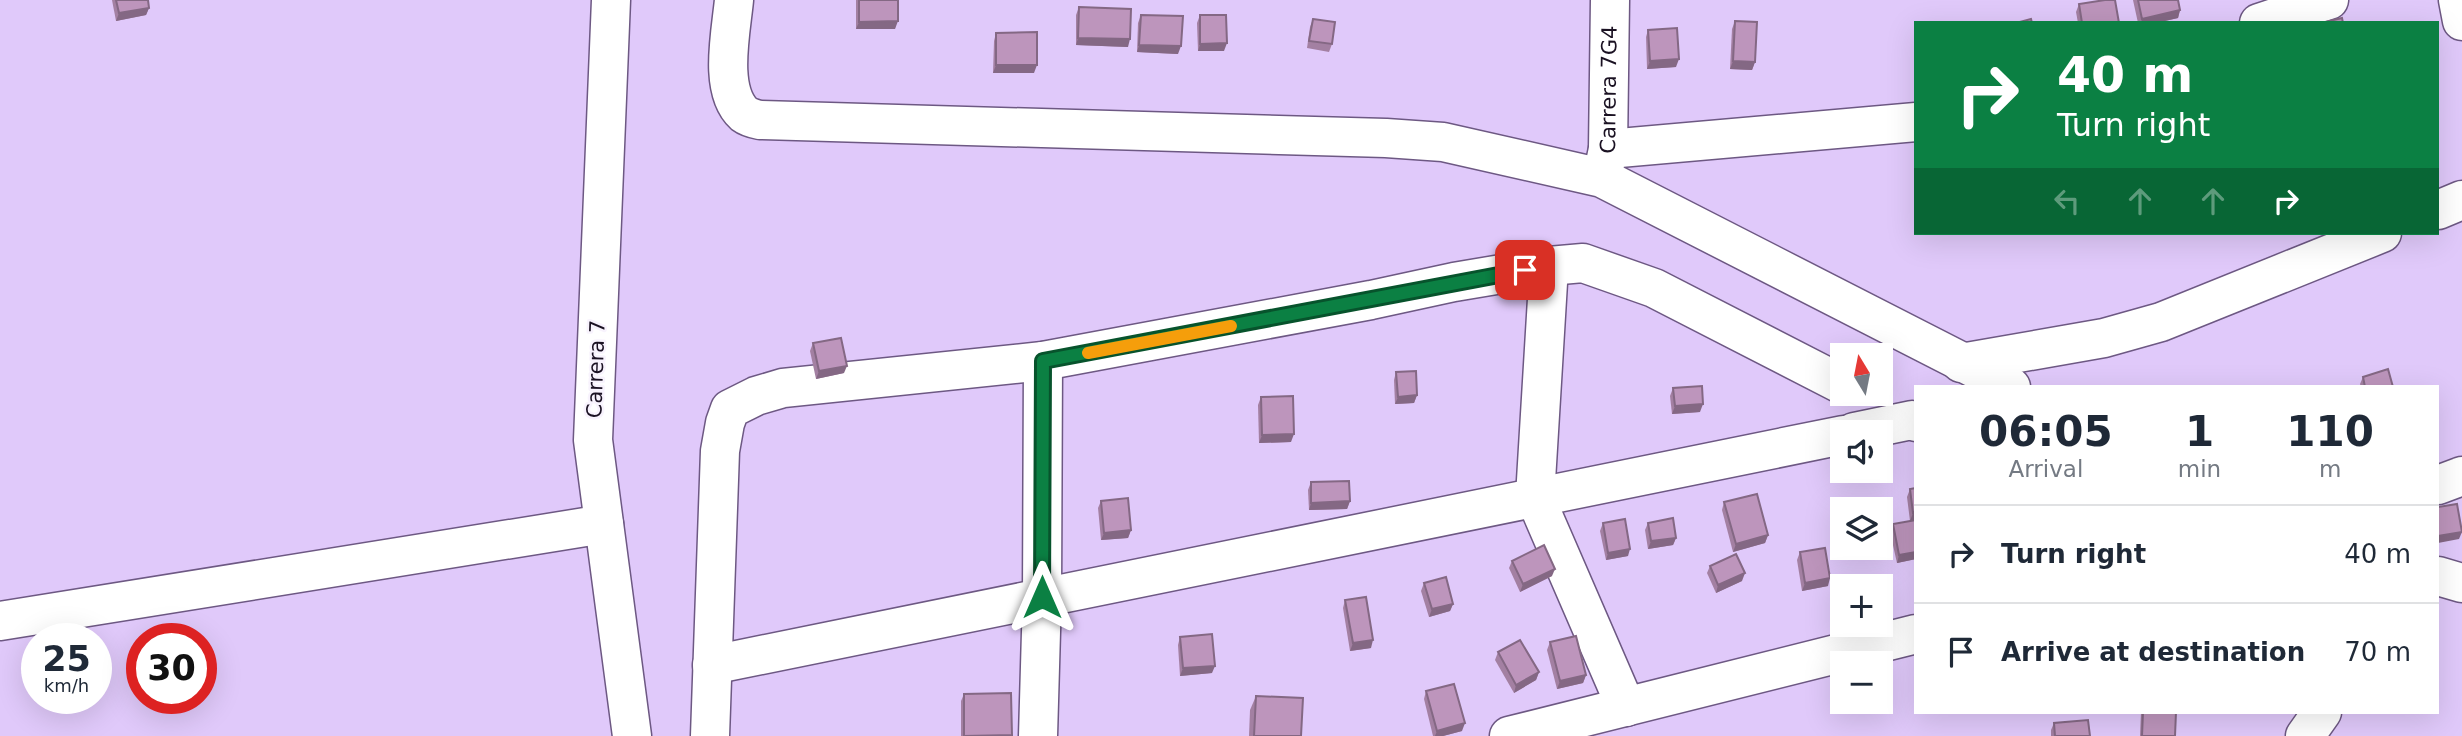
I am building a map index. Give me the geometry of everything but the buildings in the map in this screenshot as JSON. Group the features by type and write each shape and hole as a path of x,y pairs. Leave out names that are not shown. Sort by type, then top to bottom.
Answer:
{"street":[{"name":"Carrera 7","path":"611,0 593,440 632,736"},
{"path":"734,0 728,72 732,96 745,115 760,120 1386,138 1443,142 1605,164 1914,122"},
{"name":"Carrera 7G4","path":"1605,164 1610,0"},
{"path":"2265,21 2329,0"},
{"path":"2458,0 2462,21"},
{"path":"1605,164 1961,363 2007,385"},
{"path":"2439,210 2462,201"},
{"path":"1961,363 2104,338 2161,322 2377,235"},
{"path":"710,736 720,452 724,423 730,409 756,396 783,388 1043,361 1549,266 1583,263 1654,288 1830,378"},
{"path":"1549,266 1535,497 1626,707"},
{"path":"1038,736 1042,597 1043,361"},
{"path":"1885,406 1914,421"},
{"path":"1893,425 1914,421"},
{"path":"712,665 1830,438"},
{"path":"2439,485 2462,476"},
{"path":"0,621 604,524"},
{"path":"2439,576 2462,583"},
{"path":"1509,736 1914,635"},
{"path":"2305,736 2321,714"}],"slow traffic":[{"path":"1088,353 1231,326"}],"route":[{"path":"1042,597 1043,361 1525,270"}]}
